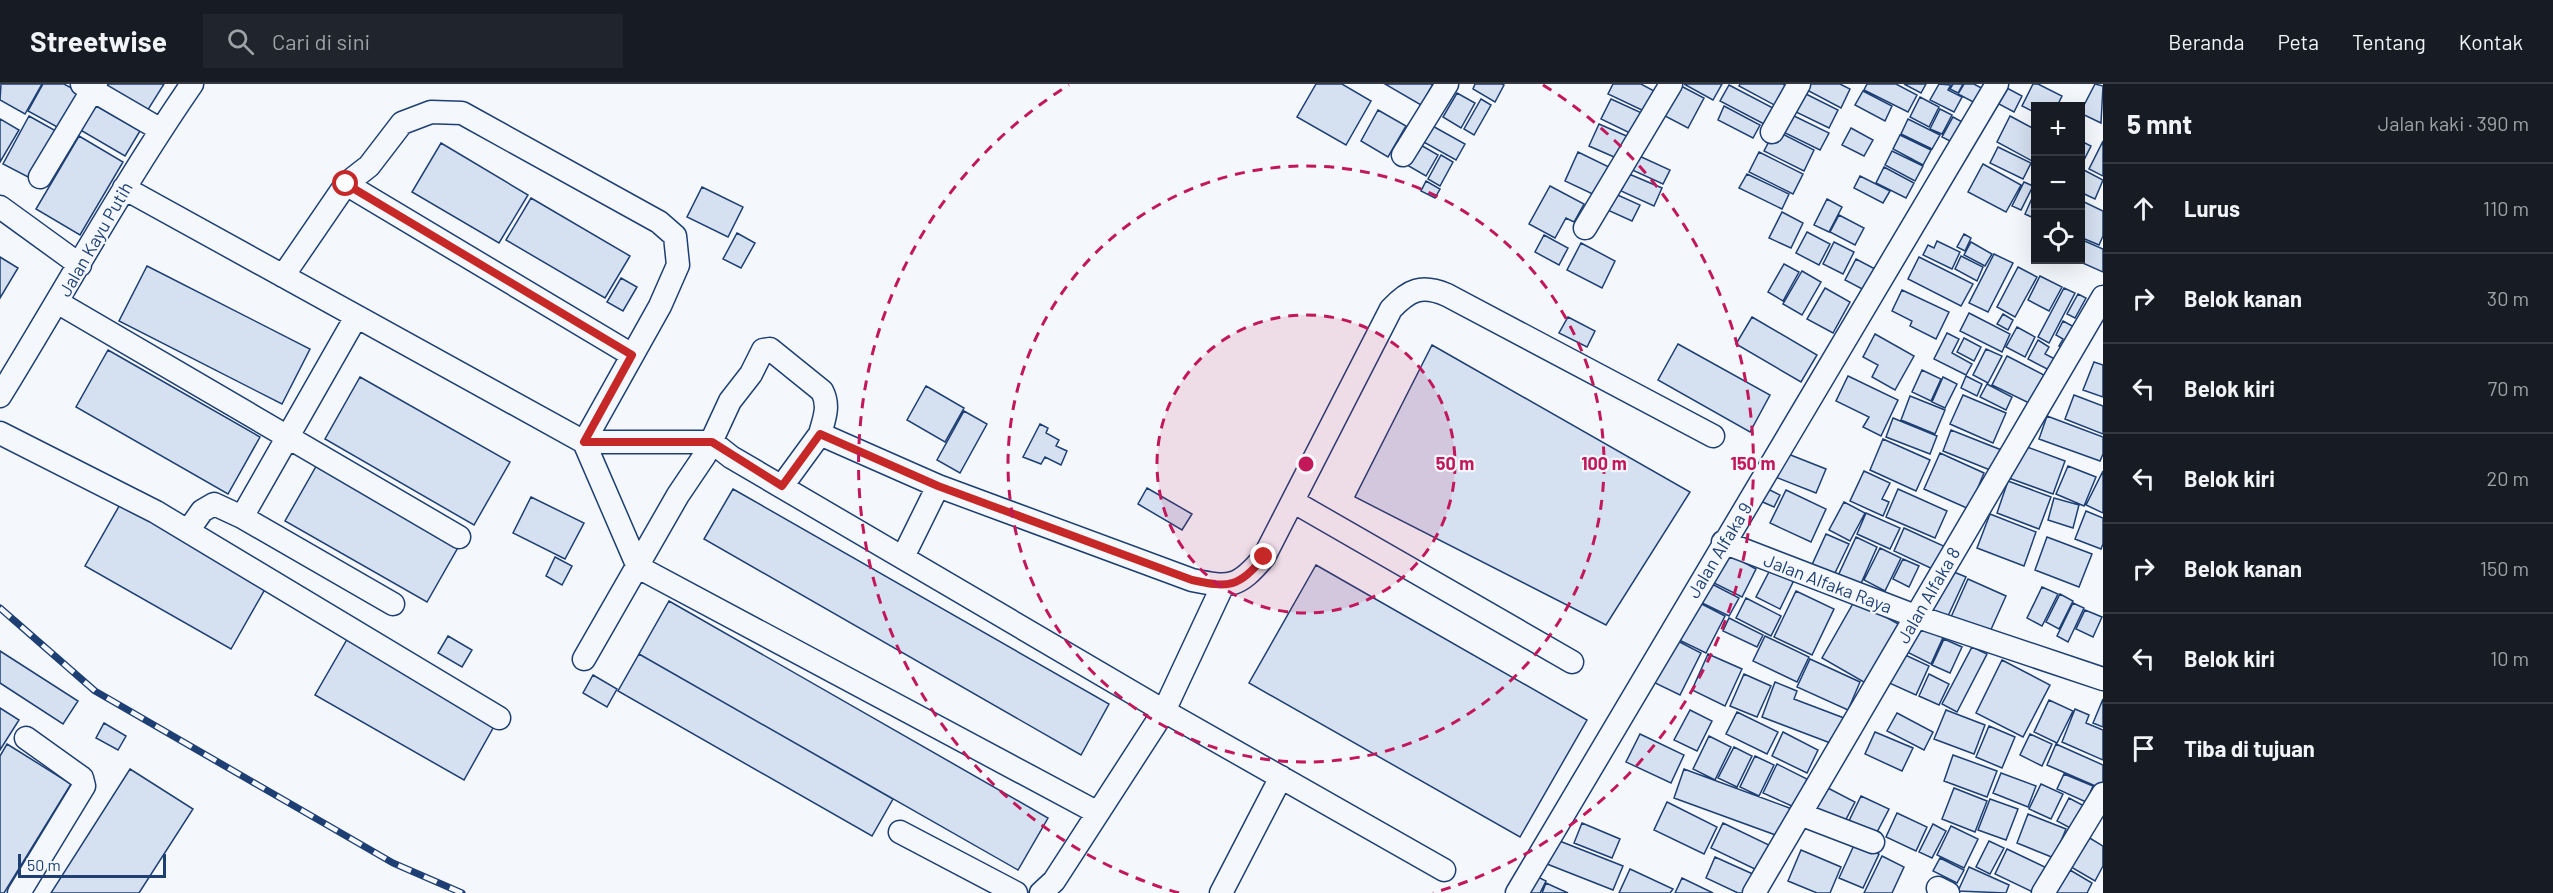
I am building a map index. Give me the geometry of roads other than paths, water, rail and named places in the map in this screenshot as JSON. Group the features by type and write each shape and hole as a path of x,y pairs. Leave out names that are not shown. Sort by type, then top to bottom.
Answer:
{"street":[{"name":"Jalan Kayu Putih","path":"0,396 124,188 192,84"},
{"path":"1403,155 1446,84"},
{"path":"1586,228 1671,84"},
{"path":"1772,132 1799,84"},
{"name":"Jalan Alfaka 9","path":"1517,893 1997,84"},
{"path":"39,177 90,86 160,130"},
{"path":"283,276 346,184 369,166 402,123 431,112 462,113 659,222 675,236 678,264 660,306 584,442"},
{"path":"346,184 632,355"},
{"path":"124,188 584,442 712,442 782,486 1164,711 1444,870"},
{"path":"0,207 80,265"},
{"path":"820,434 938,486 1192,580 1222,587 1235,583 1256,567 1264,557 1391,309 1402,296 1423,289 1447,295 1713,436"},
{"name":"Jalan Alfaka 8","path":"1755,893 2103,297"},
{"path":"57,302 459,537"},
{"path":"242,517 356,317"},
{"path":"584,658 712,442 730,401 751,374 758,358 766,348 822,392 826,400 826,411 820,434 782,486"},
{"path":"0,433 156,512 500,718"},
{"path":"584,442 638,567 1098,813"},
{"path":"903,557 938,486"},
{"path":"1294,502 1572,662"},
{"path":"188,531 202,511 214,504 242,517 393,604"},
{"name":"Jalan Alfaka Raya","path":"1724,542 1915,616 2103,679"},
{"path":"1041,893 1054,881 1164,711 1222,587"},
{"path":"19,893 84,786 82,778 26,738"},
{"path":"1221,893 1281,777"},
{"path":"2043,893 2103,794"},
{"path":"1800,814 1873,842"},
{"path":"900,832 1016,893"}],"railway":[{"path":"0,608 95,691 393,863 462,893"}]}
